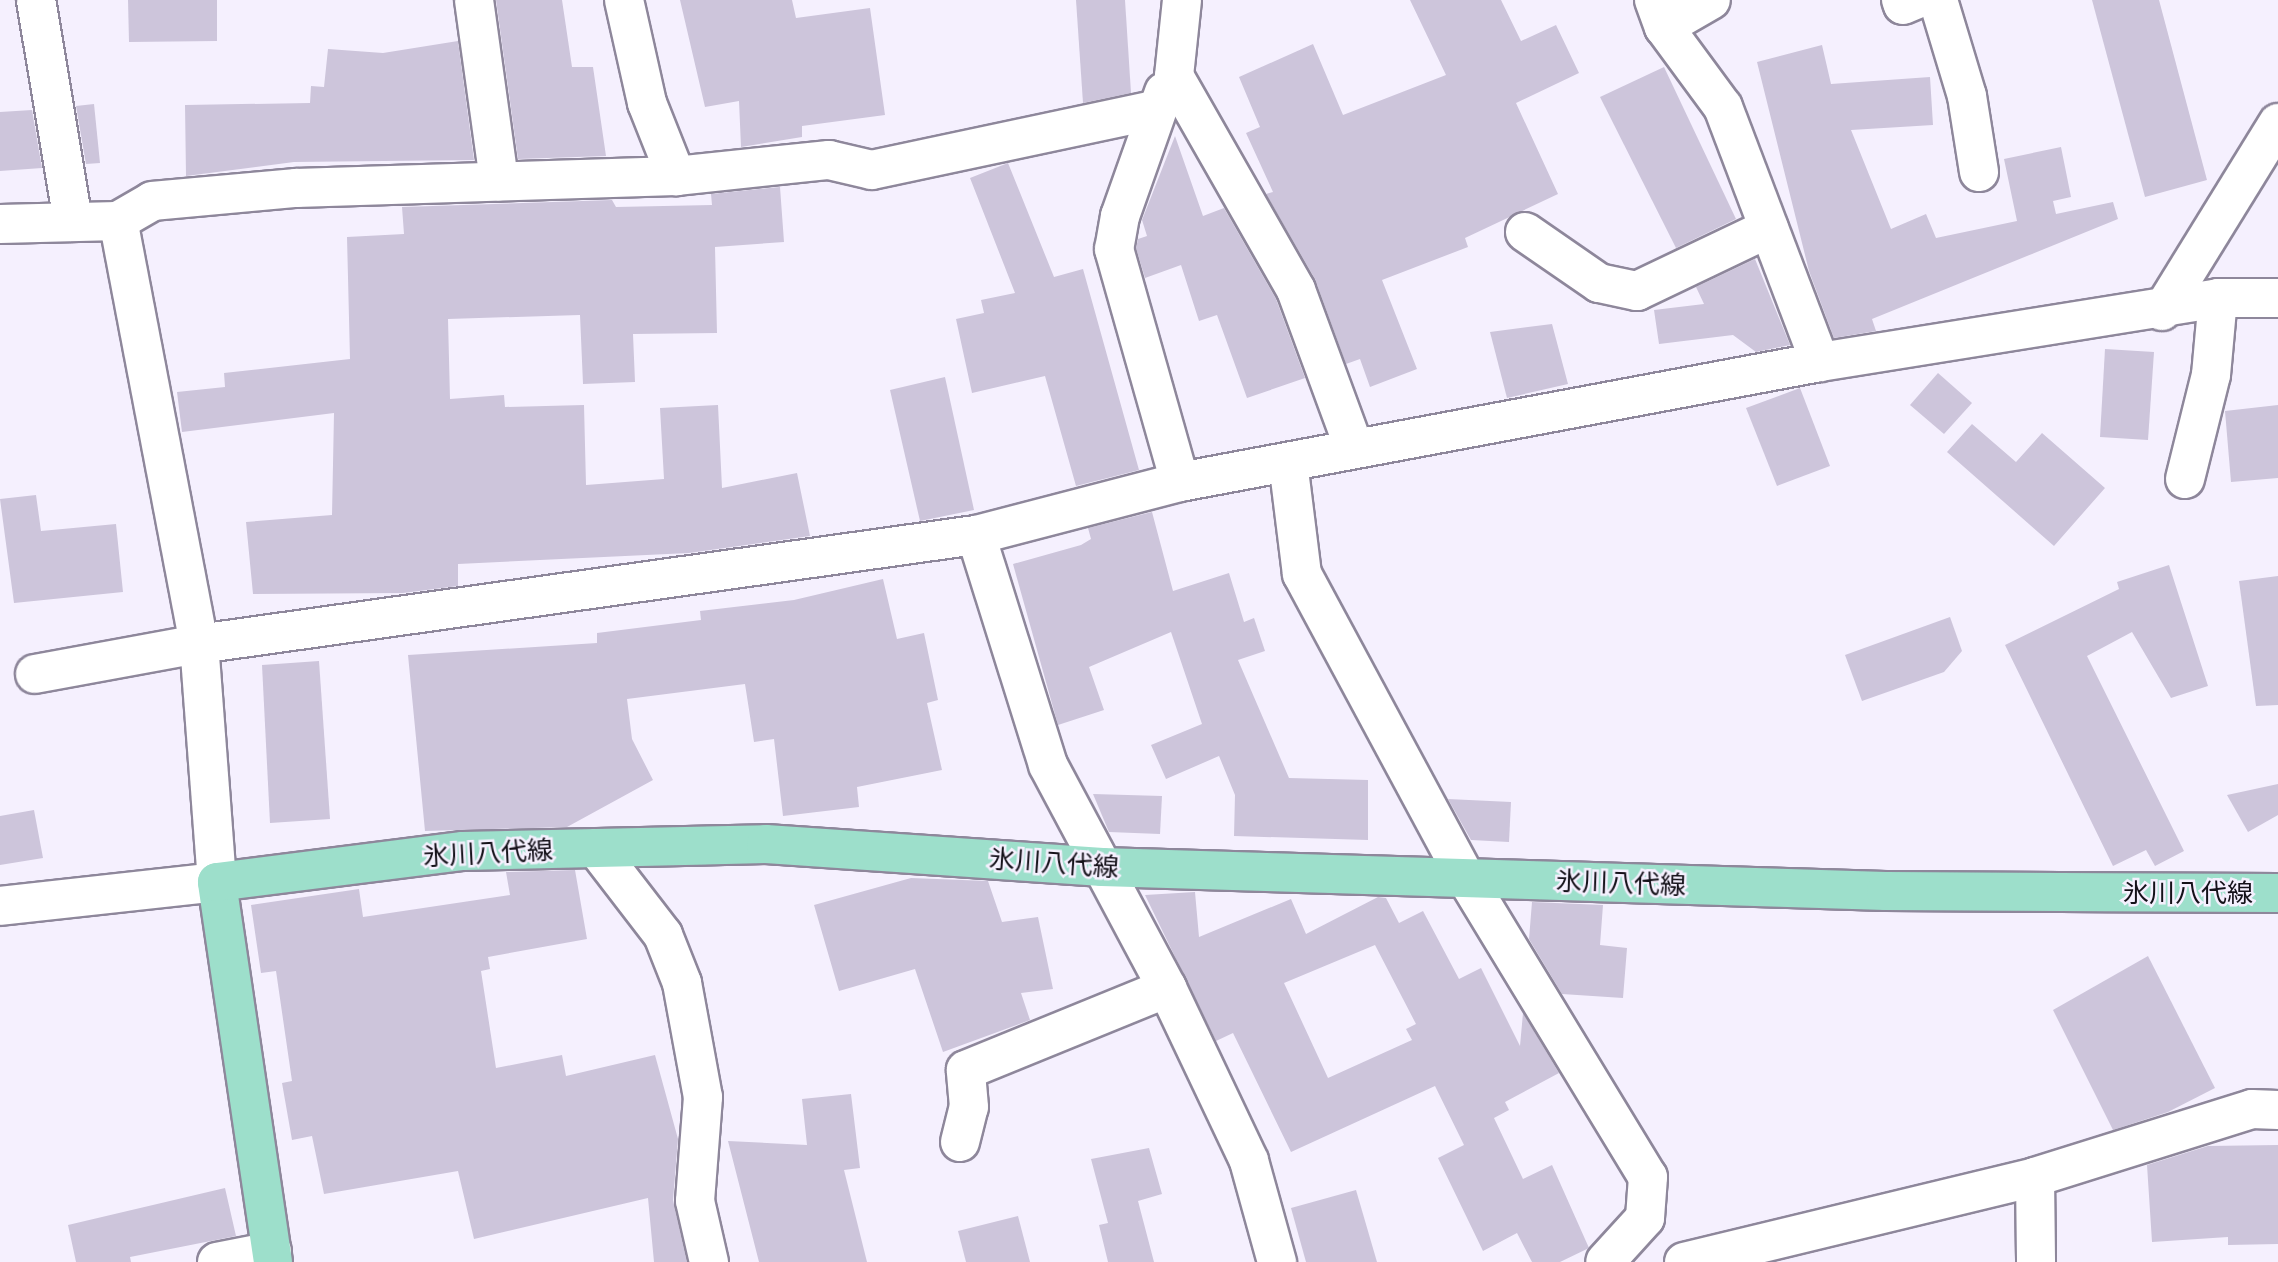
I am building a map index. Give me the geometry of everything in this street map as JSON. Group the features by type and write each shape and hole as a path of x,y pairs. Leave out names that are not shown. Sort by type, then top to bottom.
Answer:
{"main road":[{"name":"氷川八代線","path":"217,882 463,851 766,844 1101,867 1886,891 2278,893"},
{"path":"217,882 273,1257"}],"street":[{"path":"36,0 73,222"},
{"path":"474,0 499,181"},
{"path":"624,0 647,103 676,176"},
{"path":"1180,482 1114,249 1154,110 1174,76 1182,0"},
{"path":"1711,0 1659,13 1723,107 1820,362"},
{"path":"1902,0 1903,5 1915,0"},
{"path":"1938,0 1967,96 1979,172"},
{"path":"1174,76 1296,290 1354,448"},
{"path":"0,223 118,220 152,201 296,188 676,176 829,160 872,170 1154,110"},
{"path":"2162,311 2278,123"},
{"path":"0,906 217,882 199,644 118,220"},
{"path":"1525,232 1599,283 1637,291 1769,228"},
{"path":"2185,479 2211,375 2218,298"},
{"path":"35,674 199,644 976,535 1180,482 1820,362 2162,311 2218,298 2278,298"},
{"path":"1288,462 1302,573 1466,878 1648,1177 1645,1218 1605,1262"},
{"path":"976,535 1048,765 1167,988 1249,1161 1277,1262"},
{"path":"596,848 663,935 682,983 703,1097 695,1200 709,1262"},
{"path":"960,1142 969,1107 966,1070 1167,988"},
{"path":"1684,1262 2035,1177 2252,1109 2278,1110"},
{"path":"2035,1177 2036,1262"},
{"path":"217,1262 273,1257"}],"building":[{"path":"128,0 217,0 217,41 129,42"},
{"path":"496,0 562,0 572,67 593,67 606,156 518,159"},
{"path":"680,0 792,0 796,18 870,8 885,115 802,126 802,137 741,147 739,101 705,107"},
{"path":"1076,0 1125,0 1131,93 1083,103"},
{"path":"1410,0 1501,0 1521,41 1556,25 1579,73 1516,103 1558,194 1465,238 1468,247 1382,280 1417,369 1370,387 1360,359 1346,364 1315,279 1266,194 1273,192 1246,133 1260,127 1239,77 1313,44 1343,115 1446,75"},
{"path":"2092,0 2159,0 2207,180 2145,197"},
{"path":"458,41 474,160 294,162 186,176 185,105 310,103 311,86 324,87 328,49 383,53"},
{"path":"1822,45 1831,84 1930,77 1933,125 1851,130 1891,229 1926,214 1936,238 2017,221 2004,159 2061,147 2071,197 2053,201 2056,214 2113,202 2118,219 1872,319 1876,331 1834,338 1809,271 1757,62"},
{"path":"1664,67 1736,219 1676,248 1600,97"},
{"path":"94,104 100,163 86,164 76,106"},
{"path":"32,110 42,168 0,171 0,112"},
{"path":"1175,136 1203,216 1224,208 1276,299 1305,378 1247,398 1217,315 1199,321 1181,265 1145,278 1136,248 1138,239 1147,236 1142,220"},
{"path":"1008,163 1054,277 1083,269 1139,470 1076,486 1045,376 972,393 956,319 984,313 981,300 1015,293 970,178"},
{"path":"780,187 784,242 715,247 717,333 633,334 635,382 583,384 580,315 448,319 450,399 504,395 505,407 584,405 586,485 664,479 660,408 718,405 722,488 797,473 810,536 689,553 458,564 458,586 403,593 253,594 246,522 332,515 334,413 182,432 177,392 225,387 224,373 350,359 347,237 404,234 402,207 612,200 616,207 712,205 711,194"},
{"path":"1755,259 1790,345 1756,352 1733,335 1659,344 1654,310 1704,304 1696,287"},
{"path":"1552,324 1568,384 1507,398 1490,332"},
{"path":"2105,349 2154,352 2148,440 2100,437"},
{"path":"1938,373 1972,403 1944,434 1910,405"},
{"path":"945,377 974,510 920,521 890,390"},
{"path":"1800,388 1830,466 1777,486 1746,408"},
{"path":"2278,405 2278,478 2231,482 2225,411"},
{"path":"1972,424 2016,462 2042,433 2105,488 2054,546 1947,452"},
{"path":"36,495 41,531 116,524 123,592 14,603 0,499"},
{"path":"1152,512 1173,591 1229,573 1244,622 1254,618 1265,651 1238,660 1289,778 1368,780 1368,840 1234,836 1235,795 1219,756 1166,779 1151,745 1202,724 1171,632 1089,667 1104,710 1058,725 1013,564 1081,545 1091,539 1088,528"},
{"path":"2169,565 2208,686 2171,698 2132,632 2087,656 2184,851 2155,866 2146,850 2113,866 2005,645 2119,589 2117,582"},
{"path":"2278,576 2278,705 2256,706 2239,581"},
{"path":"883,579 897,639 924,633 938,700 927,703 942,770 857,787 859,807 783,816 774,739 754,742 745,684 627,699 632,739 653,780 567,827 425,831 408,655 597,643 597,633 701,620 700,611 794,600"},
{"path":"1950,617 1962,651 1944,672 1862,701 1845,655"},
{"path":"319,661 330,819 270,823 262,665"},
{"path":"2278,784 2278,815 2248,832 2227,795"},
{"path":"1093,794 1162,796 1160,834 1109,832"},
{"path":"1448,799 1511,802 1509,842 1471,840"},
{"path":"34,810 43,858 0,865 0,816"},
{"path":"575,870 587,939 488,957 490,969 481,971 496,1068 562,1055 566,1076 655,1055 678,1139 673,1200 687,1262 654,1262 648,1198 474,1239 458,1171 324,1194 312,1136 292,1140 282,1083 292,1081 276,971 261,973 251,905 359,889 363,917 510,895 506,872"},
{"path":"911,878 988,881 1002,922 1038,917 1053,989 1021,993 1030,1020 943,1052 915,969 839,991 814,905"},
{"path":"1195,892 1199,937 1291,899 1306,934 1378,897 1386,898 1399,923 1423,911 1459,979 1481,968 1520,1046 1523,1013 1559,1073 1505,1102 1509,1110 1494,1118 1523,1179 1552,1165 1589,1248 1560,1262 1532,1262 1517,1233 1483,1251 1438,1158 1464,1145 1435,1086 1291,1152 1233,1033 1216,1041 1145,895","holes":["1375,945 1416,1024 1406,1029 1412,1040 1328,1078 1284,983"]},
{"path":"1532,902 1603,905 1600,945 1627,948 1623,998 1562,994 1529,939"},
{"path":"2148,956 2215,1088 2168,1112 2113,1130 2053,1010"},
{"path":"851,1094 860,1168 844,1170 867,1262 759,1262 728,1141 807,1145 802,1099"},
{"path":"2278,1145 2278,1244 2228,1245 2228,1237 2152,1242 2147,1165 2208,1146"},
{"path":"1149,1148 1162,1194 1138,1201 1154,1262 1108,1262 1099,1225 1108,1223 1091,1159"},
{"path":"225,1188 236,1236 130,1257 131,1262 76,1262 68,1225"},
{"path":"1356,1190 1377,1262 1306,1262 1291,1208"},
{"path":"1018,1216 1030,1262 966,1262 958,1231"}]}
